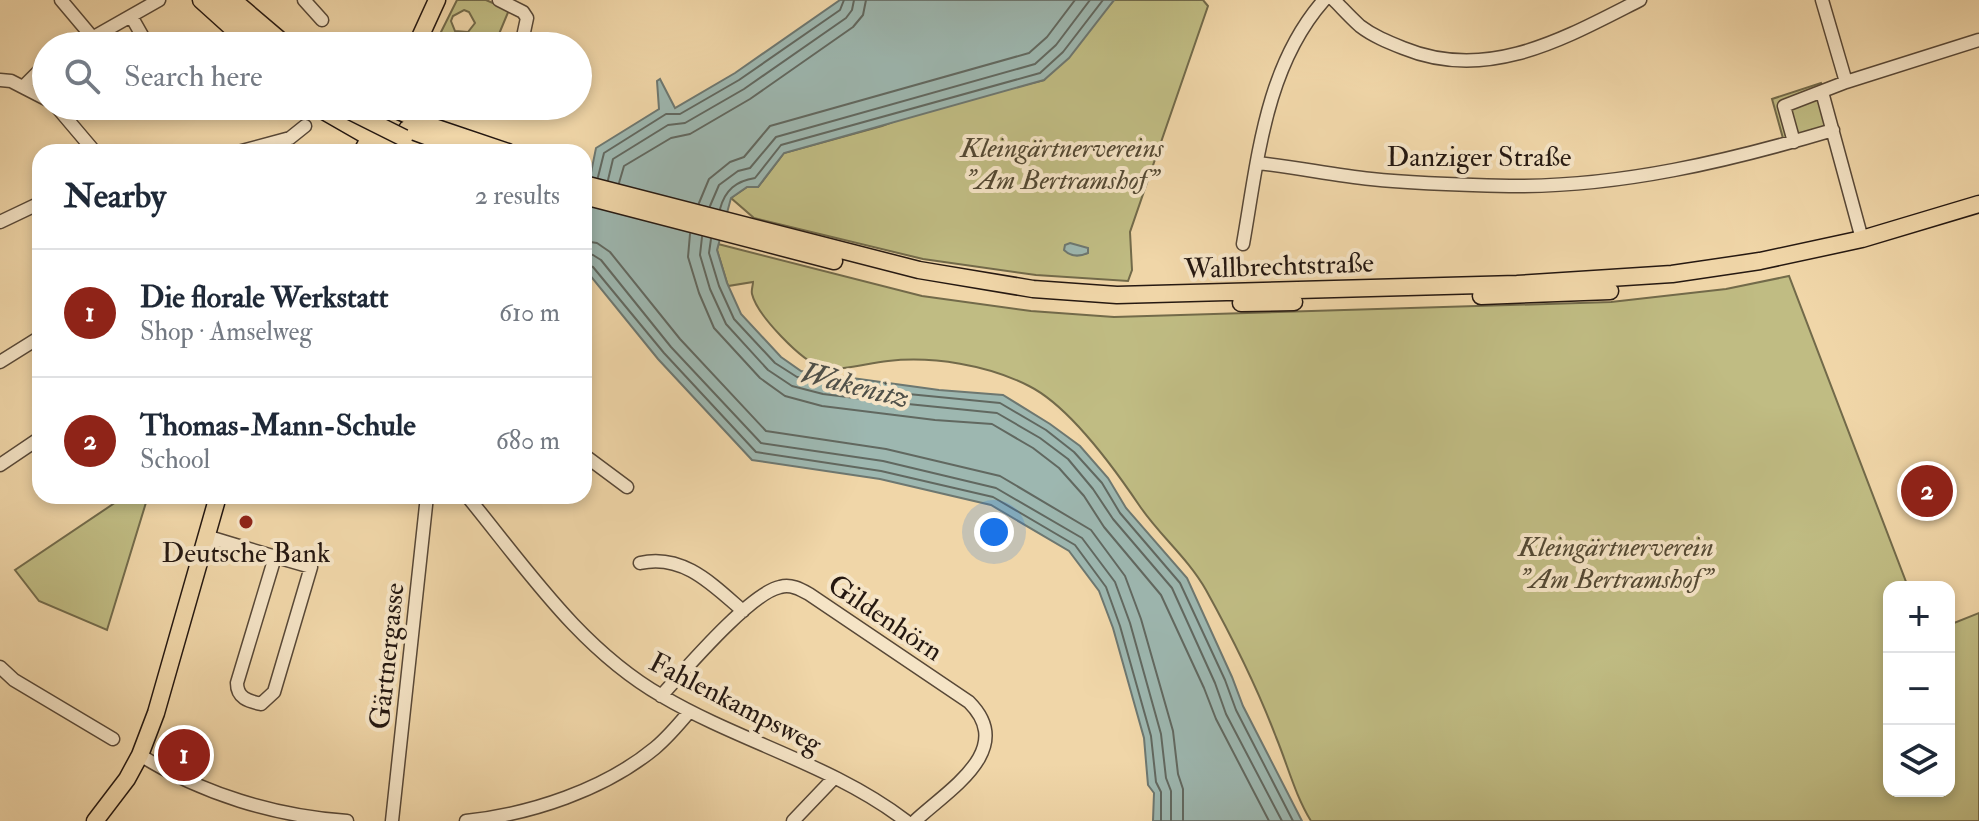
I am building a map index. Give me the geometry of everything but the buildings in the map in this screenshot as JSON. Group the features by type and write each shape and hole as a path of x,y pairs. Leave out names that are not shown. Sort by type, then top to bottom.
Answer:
{"main road":[{"path":"233,0 271,32"},
{"path":"422,32 437,0"},
{"path":"205,1 226,32"},
{"path":"205,1 237,32"},
{"path":"205,1 249,32"},
{"path":"333,120 364,144"},
{"path":"368,120 403,137 434,144"},
{"path":"366,144 379,120"},
{"path":"379,120 403,137"},
{"path":"370,144 403,137 452,144"},
{"path":"592,185 627,202"},
{"path":"592,200 627,202"},
{"name":"Wallbrechtstraße","path":"627,202 798,246 987,283 1117,295 1616,279 1724,267 1862,239 1979,204"},
{"name":"Wallbrechtstraße","path":"798,246 873,271 986,293 1117,306 1517,295 1672,285 1761,271 1882,244 1979,215"},
{"path":"95,821 127,779 156,713 216,504"}],"street":[{"path":"61,0 88,32"},
{"path":"103,32 159,0"},
{"path":"304,0 322,20"},
{"path":"499,0 523,12 527,18 524,32"},
{"path":"1243,244 1267,112 1278,78 1297,35 1324,0"},
{"path":"1334,0 1360,26 1382,40 1421,55 1460,62 1522,54 1588,27 1640,0"},
{"path":"1822,0 1846,82"},
{"path":"131,16 140,32"},
{"path":"1794,142 1784,106 1846,82 1979,40"},
{"path":"23,87 32,78"},
{"path":"0,80 32,92"},
{"path":"1822,92 1862,239"},
{"path":"68,120 88,144"},
{"path":"268,144 290,138 305,126"},
{"name":"Danziger Straße","path":"1257,163 1371,179 1513,186 1614,179 1670,170 1833,130"},
{"path":"0,222 32,207"},
{"path":"0,362 32,342"},
{"path":"0,465 32,443"},
{"path":"592,461 627,487"},
{"name":"Gärtnergasse","path":"392,821 426,504"},
{"name":"Fahlenkampsweg","path":"474,504 564,615 602,655 689,712 834,778 888,807 906,821"},
{"path":"206,536 311,567 274,692 261,704 242,697 237,683 275,557"},
{"path":"640,563 654,560 688,567 707,579 743,611"},
{"name":"Gildenhörn","path":"661,696 743,611 765,593 794,586 945,685 977,711 986,729 986,743 980,760 915,821"},
{"path":"0,667 14,680 113,739"},
{"path":"466,821 516,812 598,783 655,748 689,712"},
{"path":"140,755 166,772 216,794 321,819 347,821"},
{"path":"793,821 834,778"},
{"path":"256,821 262,806"}],"green space":[{"path":"457,0 486,0 509,10 500,32 468,32 441,32","holes":["464,10 469,12 475,23 468,32 455,31 451,21 453,16"]},
{"name":"Kleingärtnervereins \"Am Bertramshof\"","path":"1114,0 1203,0 1208,6 1130,232 1132,270 1128,281 1036,275 923,259 754,218 731,198 747,187 758,187 784,153 882,126 930,108 1044,80"},
{"path":"1821,83 1838,133 1786,149 1772,99"},
{"name":"Kleingärtnerverein \"Am Bertramshof\"","path":"718,244 922,296 1031,311 1114,317 1611,302 1726,289 1789,276 1906,581 1883,581 1883,797 1955,797 1955,623 1979,613 1979,821 1311,821 1296,791 1269,718 1206,590 1104,456 1060,408 1029,386 960,364 905,360 838,368 813,363 792,347 762,314 752,294 753,282 728,286"},
{"path":"113,504 146,504 107,630 39,601 15,570"}],"water":[{"name":"Wakenitz","path":"840,0 1114,0 1069,58 1044,80 784,153 758,187 747,187 731,198 717,250 741,314 781,357 801,371 939,390 1003,395 1080,446 1108,478 1126,508 1187,578 1243,706 1302,821 1153,821 1154,793 1148,785 1144,738 1113,628 1099,591 1069,551 991,505 880,479 752,460 658,359 592,278 592,168 596,148 659,109 657,81 660,79 675,108 735,73"},
{"path":"1070,243 1088,248 1088,253 1078,256 1069,254 1064,250 1065,245"}],"place":[{"name":"Thomas-Mann-Schule","path":"1927,491"},
{"name":"Deutsche Bank","path":"246,522"},
{"name":"Die florale Werkstatt","path":"184,755"}]}
